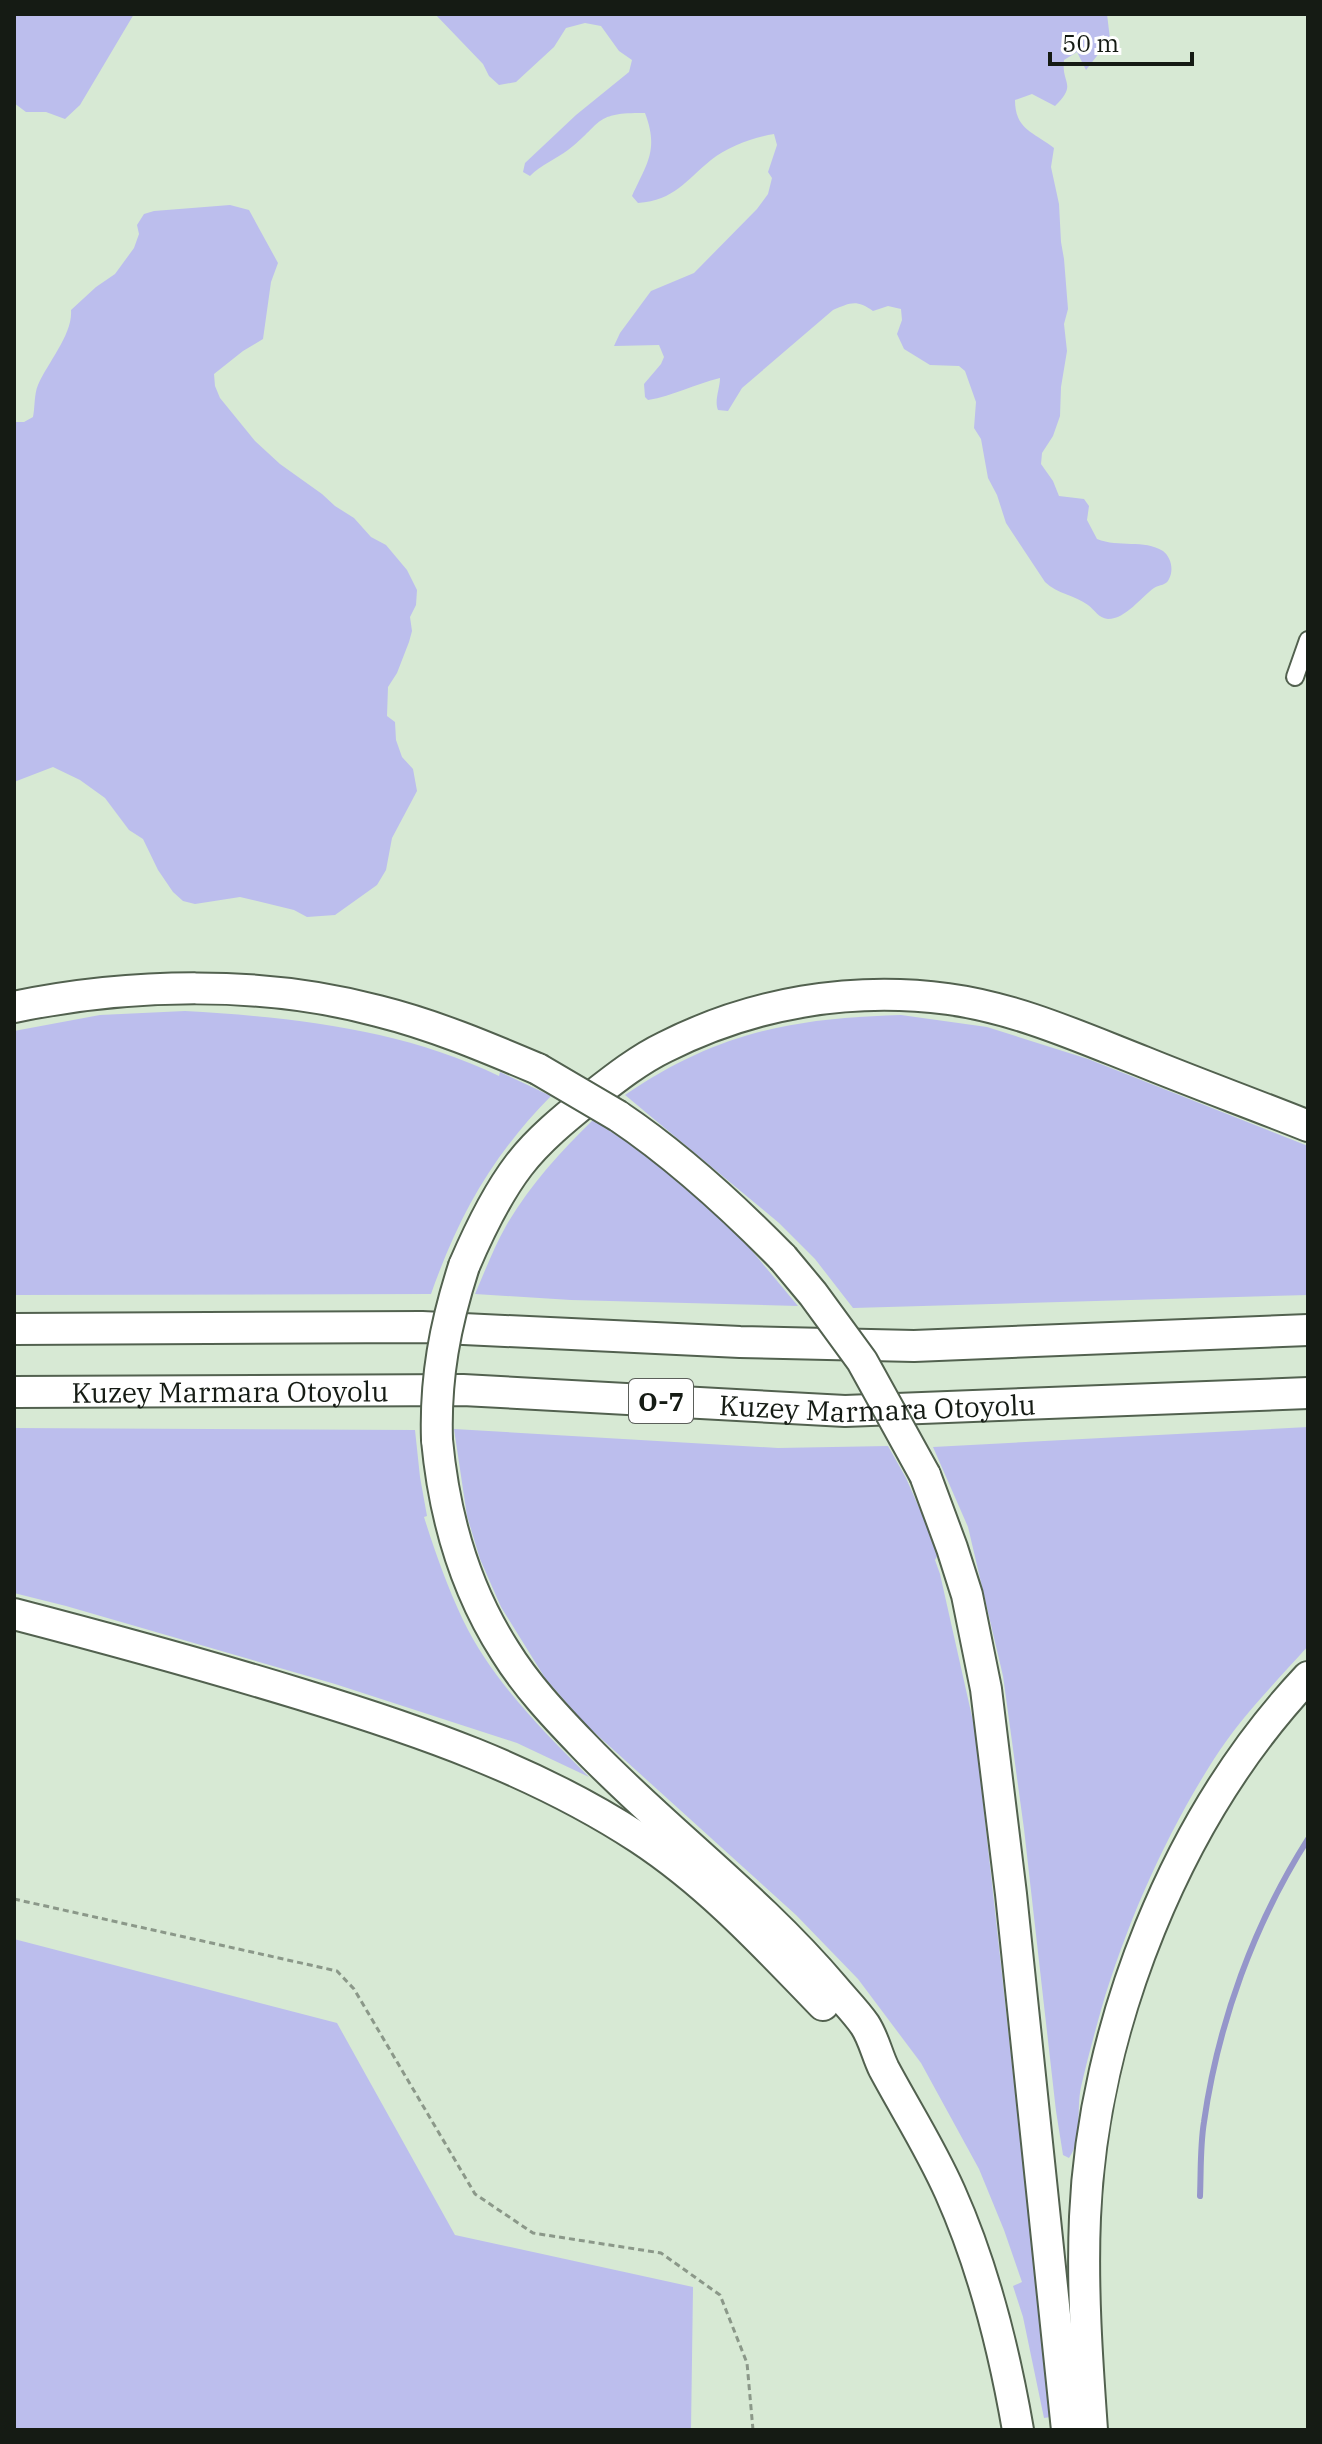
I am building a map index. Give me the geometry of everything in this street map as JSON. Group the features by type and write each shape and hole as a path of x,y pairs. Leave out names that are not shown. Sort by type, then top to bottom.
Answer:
{"highway":[{"path":"14,1007 83,995 156,990 284,993 375,1010 456,1034 538,1069 618,1116 696,1174 783,1258 813,1294 862,1361 925,1475 967,1595 986,1689 1011,1894 1067,2430"},
{"path":"1018,2430 999,2337 970,2241 950,2192 883,2066 866,2026 788,1936 604,1767 528,1685 504,1650 458,1554 443,1489 437,1440 437,1393 442,1343 464,1266 482,1225 520,1163 576,1109 621,1074 662,1048 705,1029 766,1009 822,998 887,994 949,999 999,1010 1077,1035 1308,1126"},
{"name":"Kuzey Marmara Otoyolu","path":"14,1329 422,1327 740,1342 914,1346 1308,1330"},
{"name":"Kuzey Marmara Otoyolu","path":"14,1392 463,1390 845,1411 1308,1393"},
{"path":"14,1614 349,1709 462,1748 553,1789 640,1839 701,1885 751,1930 883,2066"},
{"path":"1092,2430 1085,2216 1099,2098 1111,2047 1141,1952 1164,1896 1195,1835 1233,1773 1308,1677"}],"street":[{"path":"1295,677 1308,640"}],"path":[{"path":"14,1899 337,1971 354,1989 475,2194 533,2233 661,2253 720,2295 747,2363 753,2430"}],"shaded area":[{"path":"14,14 134,14 80,105 65,119 46,112 26,112 14,103"},
{"path":"435,14 1107,14 1110,39 1086,70 1077,52 1064,60 1067,88 1055,106 1032,94 1015,100 1022,124 1054,148 1051,167 1059,204 1068,309 1064,324 1067,351 1060,416 1053,436 1042,453 1041,464 1059,496 1084,499 1089,506 1087,520 1097,539 1148,545 1163,551 1171,564 1168,581 1154,588 1121,615 1108,619 1045,582 1006,523 988,478 981,439 974,428 976,402 965,371 959,366 930,365 904,349 897,334 902,320 901,309 888,306 873,311 853,303 833,310 742,388 728,411 718,410 717,406 720,378 648,400 644,384 664,357 659,345 614,346 620,333 651,291 694,273 757,209 768,194 772,178 768,172 777,145 774,134 749,140 717,155 671,194 638,203 632,196 649,156 649,126 645,113 616,115 600,121 568,150 530,176 523,172 525,163 576,115 629,72 632,60 619,51 601,26 585,23 566,28 554,47 516,82 499,85"},
{"path":"230,205 249,210 278,263 271,282 263,339 214,374 220,398 255,441 280,464 354,518 371,537 386,545 407,570 417,590 416,605 410,617 412,631 409,642 388,687 387,716 395,722 396,740 402,757 413,769 417,791 392,838 386,870 377,885 335,915 307,917 294,910 240,897 195,904 183,901 158,870 143,839 129,830 105,798 80,780 53,767 14,782 14,422 24,422 33,417 37,389 68,329 71,310 115,274 134,248 139,234 137,225 144,214"},
{"path":"185,1011 305,1022 385,1036 462,1060 499,1076 500,1072 551,1096 511,1141 479,1188 453,1238 431,1294 14,1295 14,1031 100,1015"},
{"path":"901,1015 987,1027 1088,1059 1308,1146 1308,1295 853,1308 815,1259 779,1223 625,1095 691,1057 756,1033 825,1020"},
{"path":"593,1120 659,1163 722,1215 798,1306 571,1300 475,1294 515,1211 546,1170"},
{"path":"1308,1427 1308,1646 1224,1744 1179,1818 1149,1880 1101,2010 1081,2087 1078,2133 1069,2158 1063,2155 1056,2111 1003,1676 968,1527 933,1447"},
{"path":"14,1428 415,1430 427,1516 424,1517 463,1620 503,1684 589,1777 517,1743 335,1684 14,1593"},
{"path":"454,1429 778,1448 888,1446 906,1478 939,1553 935,1560 975,1730 1051,2417 1044,2418 1023,2317 1013,2286 1022,2282 1004,2230 979,2169 921,2063 858,1979 796,1915 585,1724 545,1678 501,1607 480,1559 467,1516"},
{"path":"14,1939 337,2023 455,2235 693,2287 691,2430 14,2430"}],"waterway":[{"path":"1200,2196 1204,2122 1229,2011 1271,1905 1308,1839"}]}
